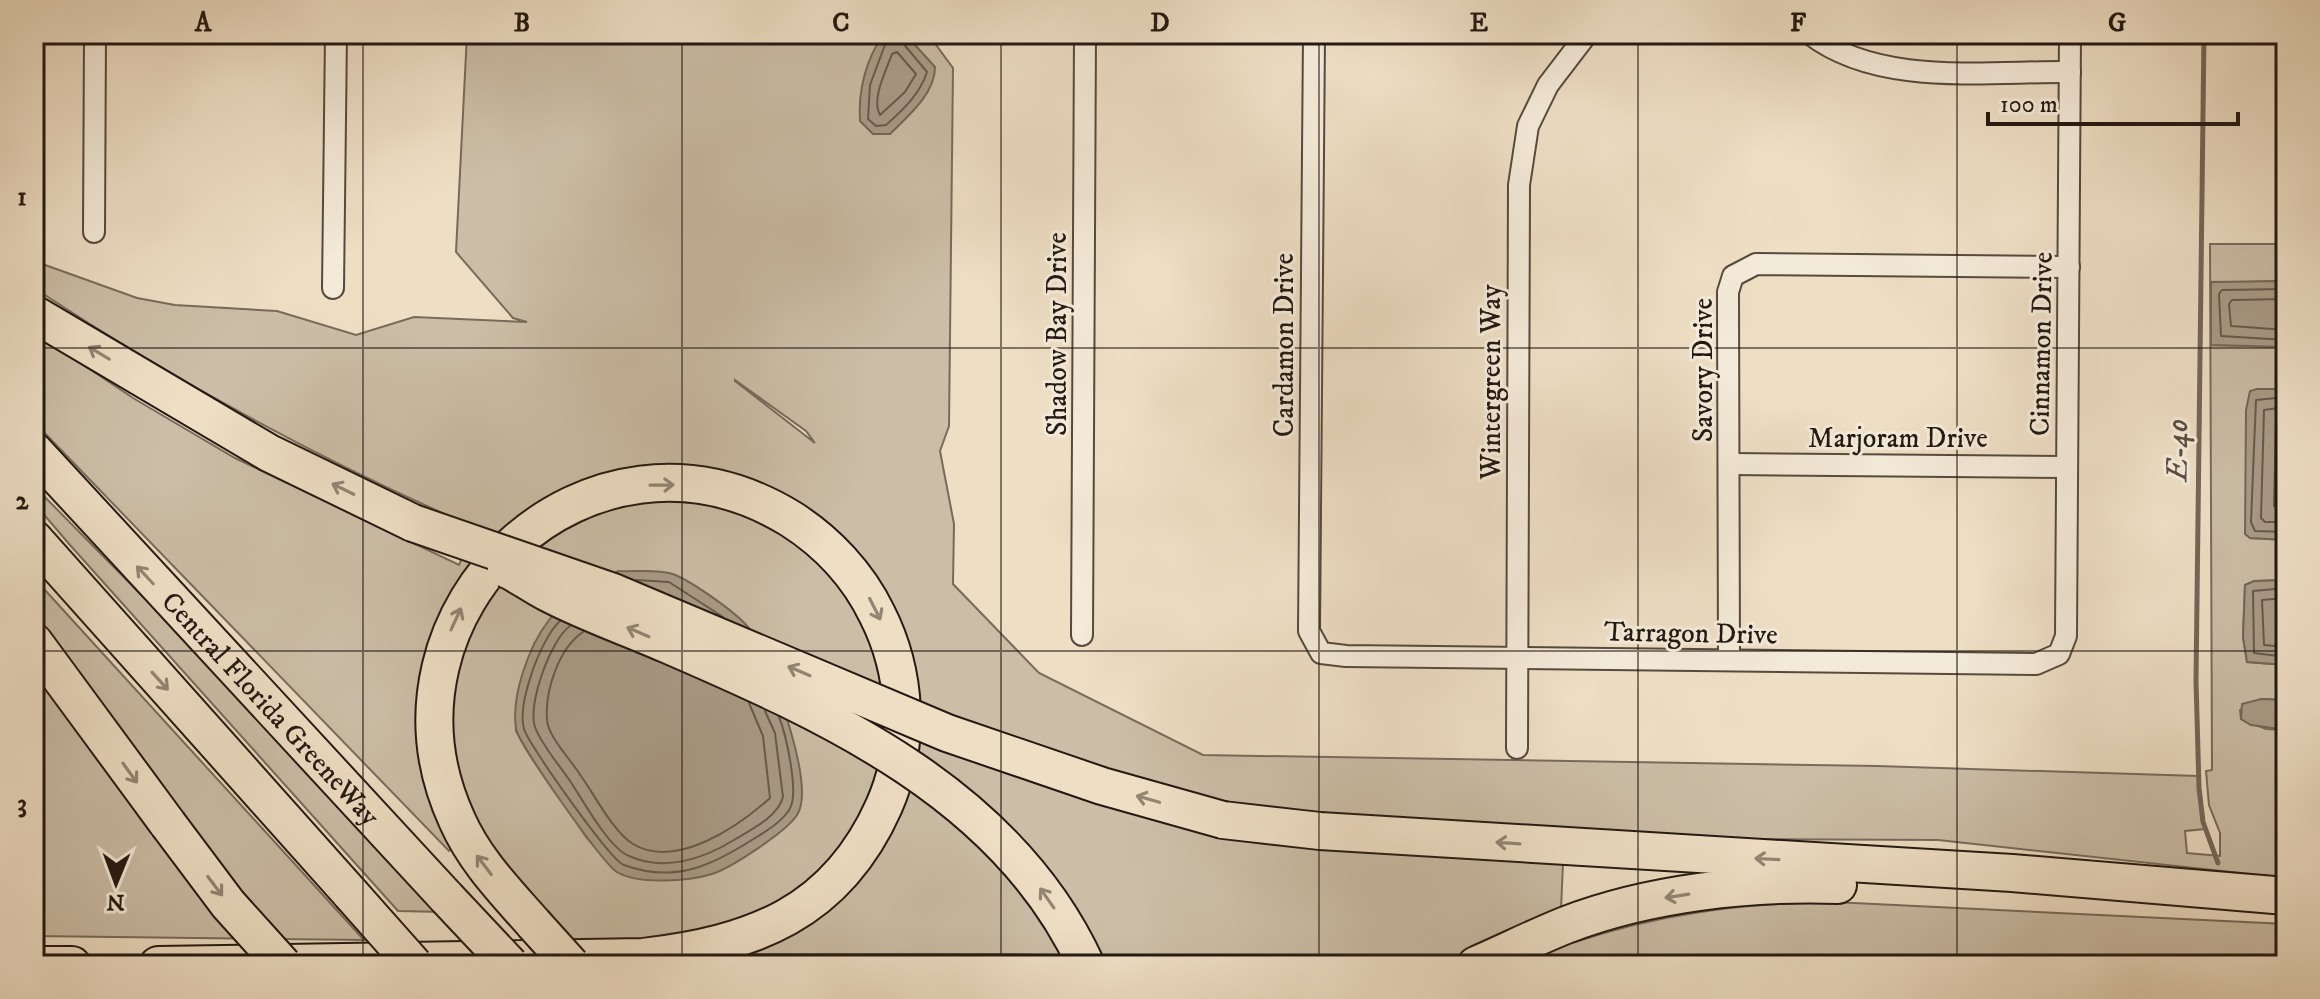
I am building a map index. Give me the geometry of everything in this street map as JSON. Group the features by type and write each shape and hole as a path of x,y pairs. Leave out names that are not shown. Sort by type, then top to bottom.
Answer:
{"highway":[{"path":"34,314 269,453 549,593 709,663 879,748 918,772 1005,846 1043,892 1086,965"},
{"name":"Central Florida GreeneWay","path":"34,451 510,965"},
{"path":"158,965 643,957 693,951 739,940 782,922 815,898 841,873 872,831 894,779 903,726 893,653 869,597 844,563 809,531 773,508 715,488 659,484 626,487 592,496 537,524 515,540 475,586 456,617 439,674 434,713 436,749 443,784 457,821 481,863 534,924 571,965"},
{"path":"413,523 599,586 947,733 1102,786 1223,820 1320,831 2012,873 2286,896"},
{"path":"34,539 414,965"},
{"path":"34,642 228,904 283,965"},
{"path":"1476,965 1568,924 1673,895 1809,884 2286,904"},
{"path":"34,965 72,965"}],"street":[{"path":"94,232 95,34"},
{"path":"333,288 336,34"},
{"name":"Shadow Bay Drive","path":"1082,635 1085,34"},
{"name":"Cardamon Drive","path":"1314,34 1309,631 1321,653"},
{"path":"1810,34 1858,62 1897,70 2070,72"},
{"name":"Cinnamon Drive","path":"2059,654 2066,636 2070,34"},
{"name":"Wintergreen Way","path":"1517,748 1519,185 1528,126 1548,85 1583,35"},
{"name":"Savory Drive","path":"1729,660 1728,292 1733,276 1756,264 2069,267"},
{"name":"Marjoram Drive","path":"1730,464 2066,467"},
{"name":"Tarragon Drive","path":"1321,653 1346,656 2036,664 2059,654"}],"shaded area":[{"path":"467,34 928,34 953,68 949,426 940,451 954,524 953,584 1039,673 1203,755 1877,766 2198,776 2205,829 2185,831 2187,853 2220,856 2220,833 2209,805 2206,771 2212,770 2210,244 2286,244 2286,281 2211,283 2211,345 2286,347 2286,389 2257,389 2250,538 2286,540 2286,580 2255,581 2245,585 2243,637 2247,662 2286,665 2286,700 2261,699 2240,710 2241,719 2266,729 2286,730 2286,813 2282,836 2286,839 2286,878 1938,840 1239,837 1343,851 1563,863 1561,910 1572,943 1636,924 1701,912 1833,902 2286,924 2286,965 1724,965 1000,954 728,954 808,912 908,734 833,542 650,478 464,578 451,599 439,622 424,674 420,728 429,787 455,846 449,851 34,422 34,332 133,398 235,458 459,565 474,527 304,446 141,355 34,288 34,261 137,298 175,305 277,311 356,335 414,317 527,322 513,318 456,252","holes":["735,380 806,431 815,443"]},
{"path":"34,486 225,680 442,912 398,911 34,503"},
{"path":"638,494 745,507 836,568 891,682 872,813 809,893 697,943 565,942 515,887 470,812 453,764 453,676 492,577 528,541","holes":["534,644 617,872 586,837 516,731 518,693"]},
{"path":"34,578 364,940 34,936 34,671 150,832 178,812 34,615"}],"water":[{"path":"884,34 906,35 935,67 934,77 926,95 890,134 873,134 860,121 860,98 868,64"},
{"path":"2286,281 2286,347 2211,345 2211,282"},
{"path":"2286,389 2286,540 2250,538 2245,534 2246,410 2250,391"},
{"path":"618,571 673,574 703,591 746,624 759,646 788,723 801,778 802,800 797,815 758,849 712,874 664,880 637,879 617,872 562,803 516,729 516,701 523,672 549,620 563,606"},
{"path":"2286,580 2286,665 2247,662 2243,637 2245,585 2254,581"},
{"path":"2261,699 2286,700 2286,730 2251,725 2241,719 2242,704"}],"waterway":[{"name":"E-40","path":"2204,34 2196,681 2203,822 2218,863"}]}
